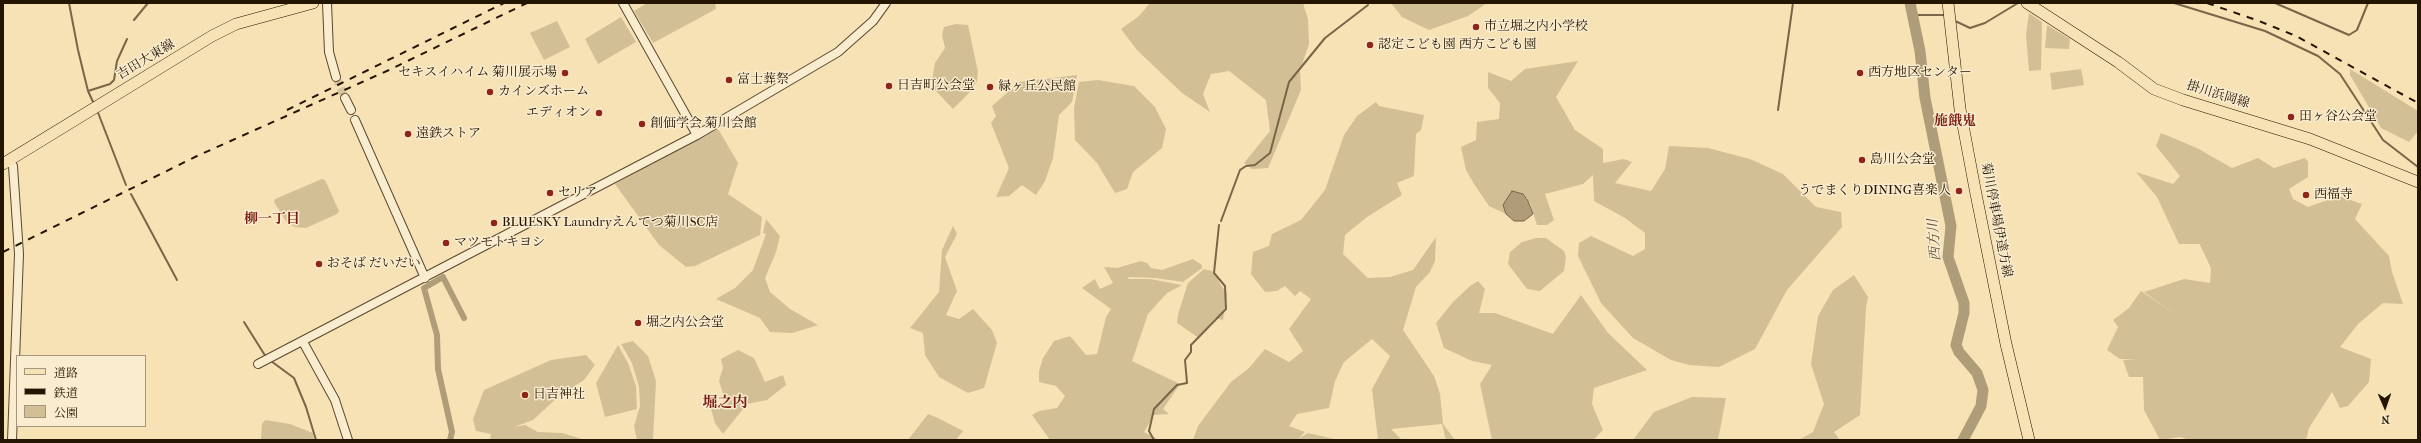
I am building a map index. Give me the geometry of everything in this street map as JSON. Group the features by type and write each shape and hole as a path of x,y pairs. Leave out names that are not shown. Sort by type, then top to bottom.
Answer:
{"main road":[{"name":"吉田大東線","path":"6,162 212,36 236,24 314,3"},
{"name":"掛川浜岡線","path":"2027,3 2118,62 2154,89 2183,100 2310,139 2418,182"},
{"name":"菊川停車場伊達方線","path":"1948,6 1960,109 2006,344 2029,440"}],"street":[{"path":"327,3 329,52 336,77"},
{"path":"622,3 697,135"},
{"path":"265,361 697,135 838,52 873,21 886,3"},
{"path":"345,98 350,110"},
{"path":"355,120 425,278"},
{"path":"6,162 13,166 18,254 12,440"},
{"path":"303,342 335,400 348,440"}],"green space":[{"path":"647,3 715,3 716,9 653,43 634,11"},
{"path":"1150,3 1303,3 1308,19 1309,44 1300,70 1301,90 1268,168 1252,169 1244,163 1270,131 1266,100 1229,71 1211,74 1203,94 1210,112 1182,93 1137,50 1121,29 1139,16"},
{"path":"1391,3 1487,3 1468,16 1429,30 1402,17"},
{"path":"2029,13 2042,22 2041,70 2029,71 2026,35"},
{"path":"621,17 636,42 598,64 585,39"},
{"path":"557,21 570,47 544,60 530,33"},
{"path":"956,24 968,25 978,72 977,81 969,93 953,109 935,90 932,81 935,63 945,48 942,35 944,27"},
{"path":"2047,25 2070,39 2069,49 2045,48"},
{"path":"1578,61 1556,97 1575,130 1603,149 1603,163 1624,159 1632,162 1615,183 1651,191 1665,169 1669,146 1708,148 1750,159 1783,174 1816,207 1841,212 1842,227 1787,290 1755,349 1719,367 1689,365 1671,360 1633,338 1601,303 1578,256 1579,243 1591,236 1633,256 1645,249 1645,233 1625,218 1594,201 1593,175 1583,184 1545,194 1554,220 1547,225 1537,225 1530,203 1523,194 1503,205 1506,214 1489,206 1474,184 1466,170 1461,147 1476,140 1477,122 1499,119 1500,103 1488,88 1488,72 1511,81 1525,69"},
{"path":"2081,69 2084,85 2052,90 2050,73"},
{"path":"2350,69 2418,111 2418,131 2409,142 2381,128 2350,75"},
{"path":"1077,75 1072,102 1059,115 1053,158 1045,181 1036,195 1022,185 1009,196 996,197 1009,168 991,123 996,116 992,106 1019,82"},
{"path":"1098,80 1134,86 1155,107 1166,129 1162,148 1133,172 1127,189 1115,193 1097,163 1075,140 1074,108 1079,82"},
{"path":"1376,102 1379,106 1424,115 1421,130 1416,134 1414,176 1397,183 1402,195 1367,217 1345,235 1343,254 1368,278 1390,277 1413,270 1436,237 1435,261 1430,272 1416,287 1403,330 1434,376 1440,394 1443,424 1455,440 1446,440 1442,424 1391,429 1402,440 1378,440 1372,389 1390,356 1372,339 1344,362 1335,381 1329,408 1297,414 1289,426 1305,432 1298,439 1308,433 1338,440 1193,440 1198,426 1231,382 1249,368 1265,349 1289,362 1303,351 1289,329 1311,299 1300,291 1295,296 1285,286 1277,291 1265,292 1251,274 1253,252 1269,246 1272,234 1301,220 1325,190 1344,135 1357,116"},
{"path":"717,127 738,163 728,194 762,217 760,235 695,266 686,267 659,245 615,184"},
{"path":"2161,133 2197,148 2232,168 2258,158 2274,168 2305,158 2308,162 2308,177 2289,189 2293,199 2308,207 2339,196 2362,204 2355,219 2389,256 2392,272 2403,304 2383,303 2358,324 2340,347 2371,359 2369,382 2348,406 2340,408 2332,392 2309,428 2306,440 2190,440 2180,437 2160,440 2144,410 2143,377 2129,377 2123,360 2137,359 2120,359 2107,350 2118,327 2113,320 2129,308 2141,291 2177,315 2144,292 2184,279 2210,283 2211,268 2198,241 2199,244 2179,244 2157,197 2136,172 2173,184 2180,176 2156,146"},
{"path":"322,179 325,180 339,211 337,214 306,228 295,227 287,223 274,202 275,199"},
{"path":"766,219 780,236 776,252 765,278 770,292 790,309 818,325 792,333 770,332 760,318 716,299 735,288 753,270 766,234 763,233"},
{"path":"953,226 957,234 945,257 957,291 946,315 959,319 973,309 992,330 997,343 984,388 968,393 939,377 925,355 923,333 910,328 939,292 942,250"},
{"path":"1536,238 1546,238 1564,251 1566,257 1564,271 1540,291 1527,289 1508,264 1510,252 1522,242"},
{"path":"1193,259 1202,265 1202,268 1183,282 1155,278 1129,277 1128,279 1150,279 1182,285 1167,293 1148,314 1132,361 1180,384 1163,409 1169,414 1154,415 1144,432 1156,438 1155,440 1050,440 1032,415 1039,411 1057,408 1065,396 1056,386 1039,382 1039,371 1043,358 1054,341 1070,336 1086,355 1097,354 1106,317 1111,309 1082,288 1095,279 1100,289 1113,283 1104,267 1117,268 1141,261 1147,263 1151,268 1162,270"},
{"path":"1204,269 1212,271 1227,294 1223,320 1215,318 1199,338 1177,323 1178,314 1188,283"},
{"path":"1854,275 1868,297 1866,308 1860,415 1834,432 1840,440 1799,440 1813,432 1824,404 1811,364 1818,316 1833,290"},
{"path":"1478,281 1485,289 1479,313 1495,313 1553,334 1581,295 1608,333 1647,370 1594,388 1592,404 1603,430 1593,440 1492,440 1480,384 1492,365 1472,361 1444,348 1436,323 1453,302 1470,286"},
{"path":"633,341 648,356 656,381 653,440 637,440 634,426 640,406 639,387 632,363 621,344"},
{"path":"618,345 628,363 636,386 637,409 605,417 596,383"},
{"path":"738,350 754,358 765,382 783,375 786,385 767,400 747,404 723,434 715,423 711,409 726,403 719,381 723,368 721,359"},
{"path":"586,355 595,365 584,380 558,397 533,420 514,427 525,425 538,432 562,433 585,440 490,440 491,434 476,431 473,419 484,390 551,360"},
{"path":"1692,397 1726,398 1718,440 1633,440 1654,412"},
{"path":"928,414 963,431 956,440 908,440"},
{"path":"265,420 290,424 313,433 314,440 261,440 262,424"}],"shaded area":[{"path":"1512,191 1523,194 1528,201 1533,214 1524,221 1514,221 1506,214 1503,205"}],"waterway":[{"path":"69,3 88,91 94,104"},
{"path":"134,20 148,3"},
{"path":"1778,110 1793,3"},
{"name":"西方川","path":"1910,3 1920,51 1925,98 1951,226 1948,257 1964,303 1964,313 1956,345 1959,352 1977,373 1983,390 1981,406 1963,440"},
{"path":"1953,20 1970,28 1985,23 2018,3"},
{"path":"2174,3 2265,31 2318,56 2340,74 2383,140 2418,167"},
{"path":"2275,3 2349,35 2357,30 2368,3"},
{"path":"1221,221 1240,170 1246,166 1255,165 1270,153 1289,82 1325,38 1368,5"},
{"path":"1913,15 1945,15"},
{"path":"88,91 110,84 114,80 117,61 127,39"},
{"path":"97,110 126,185"},
{"path":"131,194 177,280"},
{"path":"1154,440 1149,431 1154,409 1177,385 1187,383 1185,360 1191,352 1191,345 1226,309 1225,286 1214,273 1219,225"},
{"path":"450,440 452,432 438,369 437,335 424,288 443,277 464,318"},
{"path":"244,322 266,357"},
{"path":"271,361 294,378 306,407 316,440"}],"tunnel":[{"path":"336,77 345,98"}],"railway":[{"path":"287,110 504,3"},
{"path":"3,252 197,156 389,70 527,3"},
{"path":"2207,3 2259,21 2296,36 2418,103"}],"place":[{"name":"市立堀之内小学校","path":"1476,27"},
{"name":"認定こども園 西方こども園","path":"1370,45"},
{"name":"セキスイハイム 菊川展示場","path":"565,73"},
{"name":"西方地区センター","path":"1860,73"},
{"name":"富士葬祭","path":"729,80"},
{"name":"日吉町公会堂","path":"889,86"},
{"name":"緑ヶ丘公民館","path":"990,87"},
{"name":"カインズホーム","path":"490,92"},
{"name":"エディオン","path":"599,113"},
{"name":"田ヶ谷公会堂","path":"2291,117"},
{"name":"創価学会 菊川会館","path":"642,124"},
{"name":"遠鉄ストア","path":"408,134"},
{"name":"島川公会堂","path":"1862,160"},
{"name":"うでまくりDINING喜楽人","path":"1959,191"},
{"name":"セリア","path":"550,193"},
{"name":"西福寺","path":"2306,195"},
{"name":"BLUESKY Laundryえんてつ菊川SC店","path":"494,223"},
{"name":"マツモトキヨシ","path":"446,243"},
{"name":"おそば だいだい","path":"319,264"},
{"name":"堀之内公会堂","path":"638,323"},
{"name":"日吉神社","path":"525,395"}],"district":[{"name":"施餓鬼","path":"1955,122"},
{"name":"柳一丁目","path":"272,220"},
{"name":"堀之内","path":"725,403"}]}
